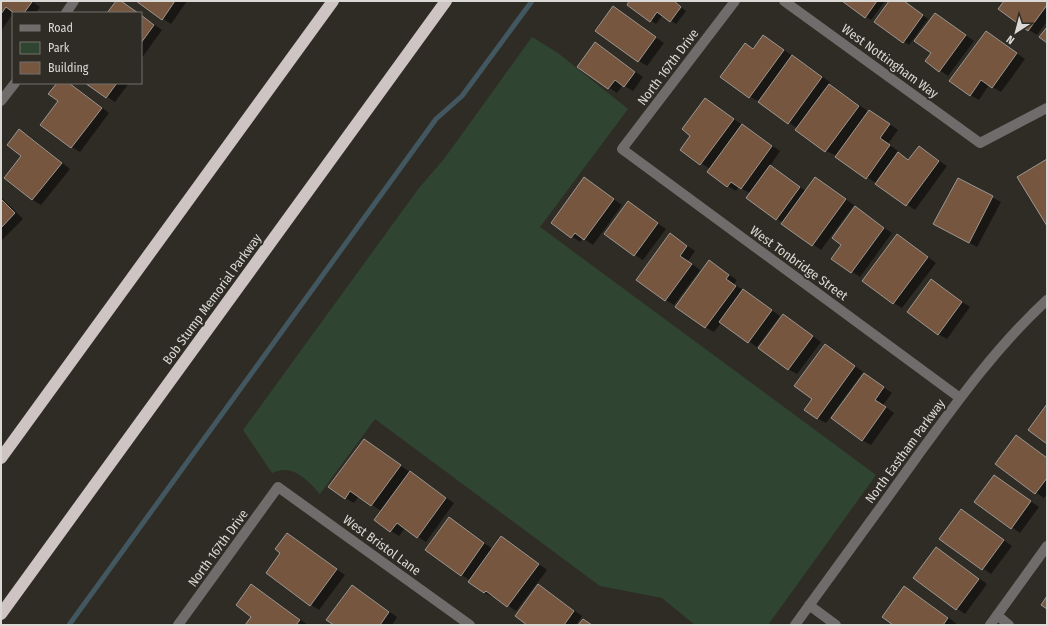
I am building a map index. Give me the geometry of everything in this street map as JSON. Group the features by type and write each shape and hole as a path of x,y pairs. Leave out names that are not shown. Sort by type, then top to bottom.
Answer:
{"highway":[{"path":"1,458 333,1"},
{"name":"Bob Stump Memorial Parkway","path":"1,614 446,1"}],"street":[{"path":"67,12 74,1"},
{"name":"North 167th Drive","path":"622,149 735,1"},
{"name":"West Nottingham Way","path":"784,1 980,143 1047,108"},
{"path":"1,101 14,84"},
{"name":"West Tonbridge Street","path":"622,149 960,398"},
{"name":"North Eastham Parkway","path":"795,625 960,398 1023,322 1047,300"},
{"name":"North 167th Drive","path":"178,625 278,487"},
{"name":"West Bristol Lane","path":"278,487 470,625"},
{"path":"990,625 1047,546"},
{"path":"809,605 836,625"},
{"path":"997,615 1009,625"}],"green space":[{"path":"532,37 558,53 628,109 540,227 876,475 768,625 695,625 662,598 600,586 375,419 320,494 299,474 287,470 280,470 272,473 243,430 419,188 444,159"}],"building":[{"path":"1,1 32,2 25,12 13,12 6,7 1,14"},
{"path":"116,1 121,1 137,12 108,12"},
{"path":"136,1 175,1 162,20"},
{"path":"629,1 674,1 681,7 670,22 657,12 650,22 627,5"},
{"path":"842,1 877,1 865,18"},
{"path":"889,1 904,1 923,15 903,43 874,22"},
{"path":"1004,1 1047,1 1047,5 1028,31 998,9"},
{"path":"613,6 656,37 638,62 595,31"},
{"path":"935,13 966,35 939,72 925,61 931,53 914,41"},
{"path":"142,16 154,25 142,42"},
{"path":"1047,27 1047,43 1039,37"},
{"path":"986,31 1017,53 992,88 981,80 970,96 949,81"},
{"path":"763,35 784,50 749,98 720,77 745,43 753,49"},
{"path":"595,42 635,72 624,87 615,80 608,89 577,67"},
{"path":"792,55 822,77 788,124 758,102"},
{"path":"56,84 70,84 102,108 71,148 40,125 58,101 48,94"},
{"path":"86,84 116,84 106,98"},
{"path":"829,84 859,106 825,152 795,130"},
{"path":"705,98 734,119 700,165 680,150 690,136 682,129"},
{"path":"869,110 890,124 880,138 890,145 866,179 835,157"},
{"path":"742,124 772,146 741,189 731,182 727,187 707,172"},
{"path":"19,129 62,163 32,200 4,178 21,156 7,145"},
{"path":"919,146 939,161 906,206 875,184 898,152 908,160"},
{"path":"1047,159 1047,226 1017,177"},
{"path":"770,165 800,187 776,220 746,198"},
{"path":"584,177 614,199 584,240 575,233 571,238 551,223"},
{"path":"815,177 846,199 812,246 781,224"},
{"path":"958,178 993,196 969,243 933,224"},
{"path":"1,199 15,213 1,228"},
{"path":"628,201 658,223 634,256 604,234"},
{"path":"855,206 884,228 851,273 831,259 841,245 832,238"},
{"path":"670,233 687,246 680,256 692,264 665,301 636,280"},
{"path":"897,234 928,257 893,304 862,281"},
{"path":"709,260 729,275 726,279 736,286 705,328 675,307"},
{"path":"931,279 962,302 938,335 907,312"},
{"path":"743,289 772,310 748,343 719,322"},
{"path":"783,314 813,336 788,370 758,348"},
{"path":"825,344 855,366 817,419 804,410 812,399 794,386"},
{"path":"864,373 884,387 875,400 886,407 862,441 831,418"},
{"path":"1047,404 1047,444 1028,430"},
{"path":"1016,435 1047,458 1047,478 1035,494 995,464"},
{"path":"364,439 401,465 371,506 350,491 345,499 328,487"},
{"path":"410,471 446,498 417,538 397,523 390,532 374,520"},
{"path":"994,475 1031,501 1011,529 974,502"},
{"path":"961,509 1004,540 982,570 939,539"},
{"path":"449,517 484,543 461,576 425,550"},
{"path":"287,533 337,569 310,606 266,573 280,553 275,549"},
{"path":"501,536 539,564 507,607 486,591 484,593 468,582"},
{"path":"936,547 979,579 956,610 913,578"},
{"path":"251,584 300,620 296,625 245,625 251,617 236,605"},
{"path":"538,584 574,611 564,625 527,625 515,616"},
{"path":"352,585 389,612 380,625 334,625 326,620"},
{"path":"904,586 948,618 943,625 893,625 882,617"},
{"path":"1047,596 1047,609 1041,605"},
{"path":"583,619 592,625 578,625"}],"waterway":[{"path":"69,625 436,119 462,96 532,1"}]}
